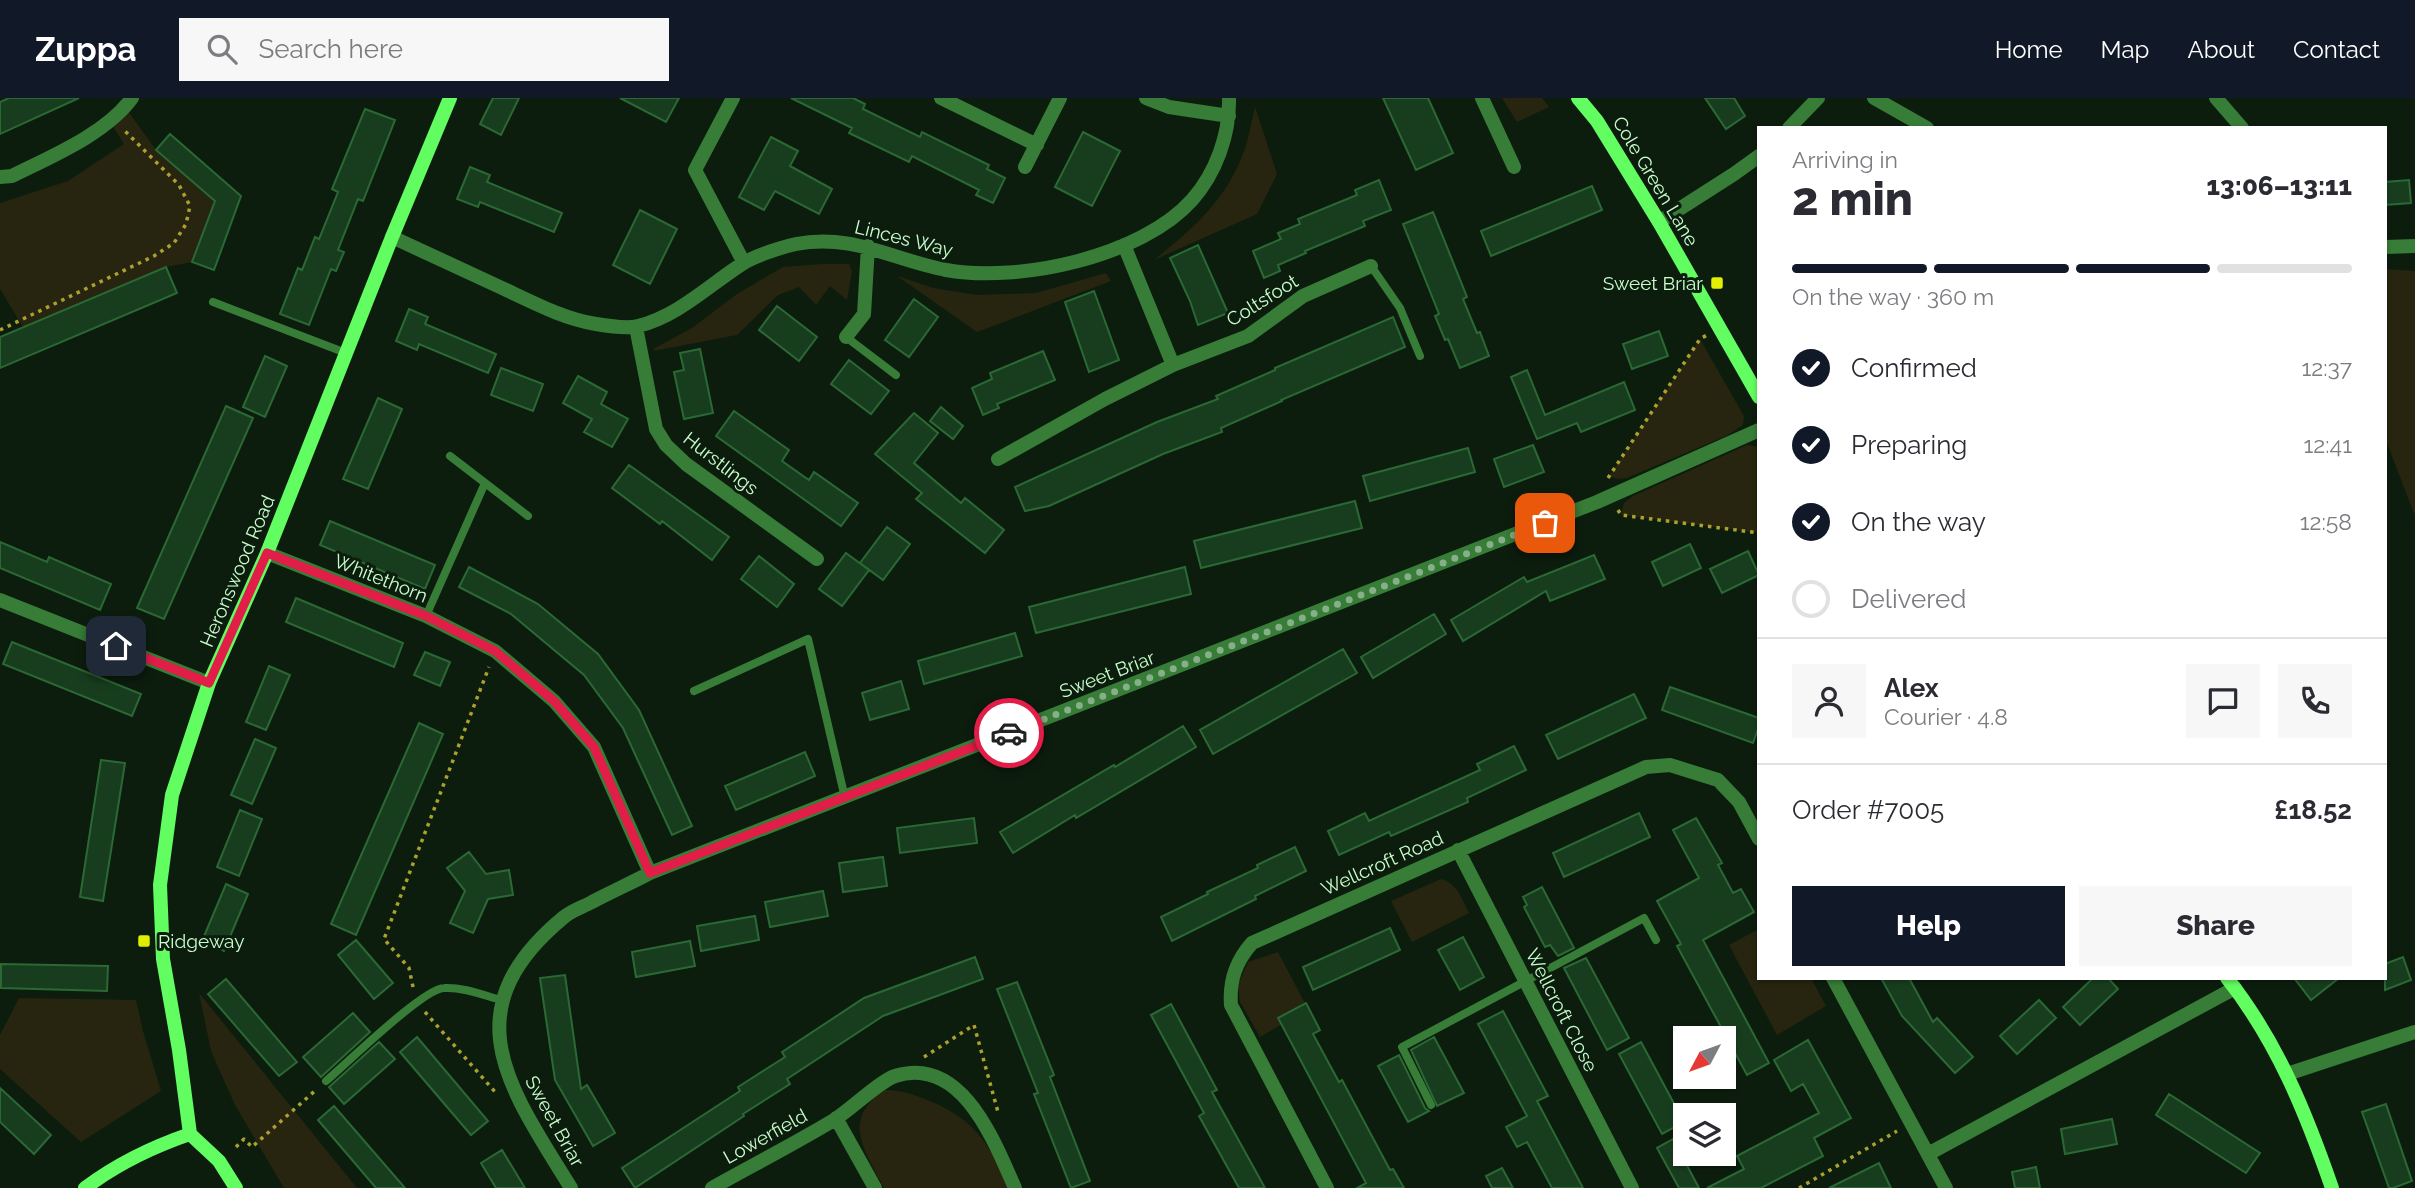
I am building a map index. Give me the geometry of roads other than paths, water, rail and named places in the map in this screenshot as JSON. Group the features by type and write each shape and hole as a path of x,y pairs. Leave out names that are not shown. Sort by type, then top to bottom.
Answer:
{"street":[{"path":"0,177 12,176 75,146 125,107 132,98"},
{"name":"Heronswood Road","path":"190,1134 163,959 160,885 172,795 209,683 267,553 450,98"},
{"path":"733,98 695,170 744,262"},
{"path":"941,98 1037,145"},
{"path":"1025,167 1060,98"},
{"path":"1146,98 1169,107 1229,116"},
{"name":"Linces Way","path":"392,237 543,307 595,324 636,327 689,303 744,262 795,244 828,240 868,246 947,270 1013,273 1064,266 1124,245 1163,224 1191,201 1215,166 1229,116 1229,98"},
{"path":"1482,98 1514,167"},
{"name":"Cole Green Lane","path":"1578,98 1597,121 1659,222 1757,394"},
{"path":"1791,126 1818,98"},
{"path":"1874,98 1923,126"},
{"path":"2216,98 2240,126"},
{"path":"1659,222 1757,157"},
{"path":"1124,245 1173,365"},
{"path":"846,337 864,314 868,246"},
{"path":"2387,247 2415,246"},
{"name":"Coltsfoot","path":"998,459 1105,399 1173,365 1248,336 1303,296 1371,266"},
{"name":"Hurstlings","path":"636,327 656,429 666,445 686,464 817,559"},
{"name":"Sweet Briar","path":"571,1188 524,1111 503,1063 498,1025 501,1000 521,960 565,915 650,873 1611,496 1757,431"},
{"name":"Whitethorn","path":"267,553 426,616 495,651 554,701 594,747 650,873"},
{"path":"0,600 209,683"},
{"name":"Wellcroft Road","path":"1327,1188 1230,1005 1230,985 1241,956 1252,943 1646,766 1670,765 1718,780 1739,802 1757,835"},
{"name":"Wellcroft Close","path":"1458,850 1632,1188"},
{"path":"1834,980 1946,1188"},
{"path":"1928,1154 2231,983 2265,1031 2287,1074 2332,1188"},
{"path":"2287,1074 2415,1032"},
{"name":"Lowerfield","path":"712,1188 836,1118 894,1076 927,1072 965,1095 991,1134 1015,1188"},
{"name":"Lowerfield","path":"836,1118 875,1188"},
{"path":"85,1188 105,1173 159,1144 190,1134 219,1161 236,1188"}],"lane":[{"path":"1371,266 1399,308 1420,356"},
{"path":"213,303 346,354"},
{"path":"846,337 896,375"},
{"path":"450,456 528,516"},
{"path":"426,616 485,483"},
{"path":"694,691 808,639 845,798"},
{"path":"1431,1105 1402,1047 1644,918 1656,940"},
{"path":"326,1081 417,1002 441,987 466,990 501,1000"}],"place":[{"name":"Sweet Briar","path":"1717,283"},
{"name":"Ridgeway","path":"144,941"}]}
